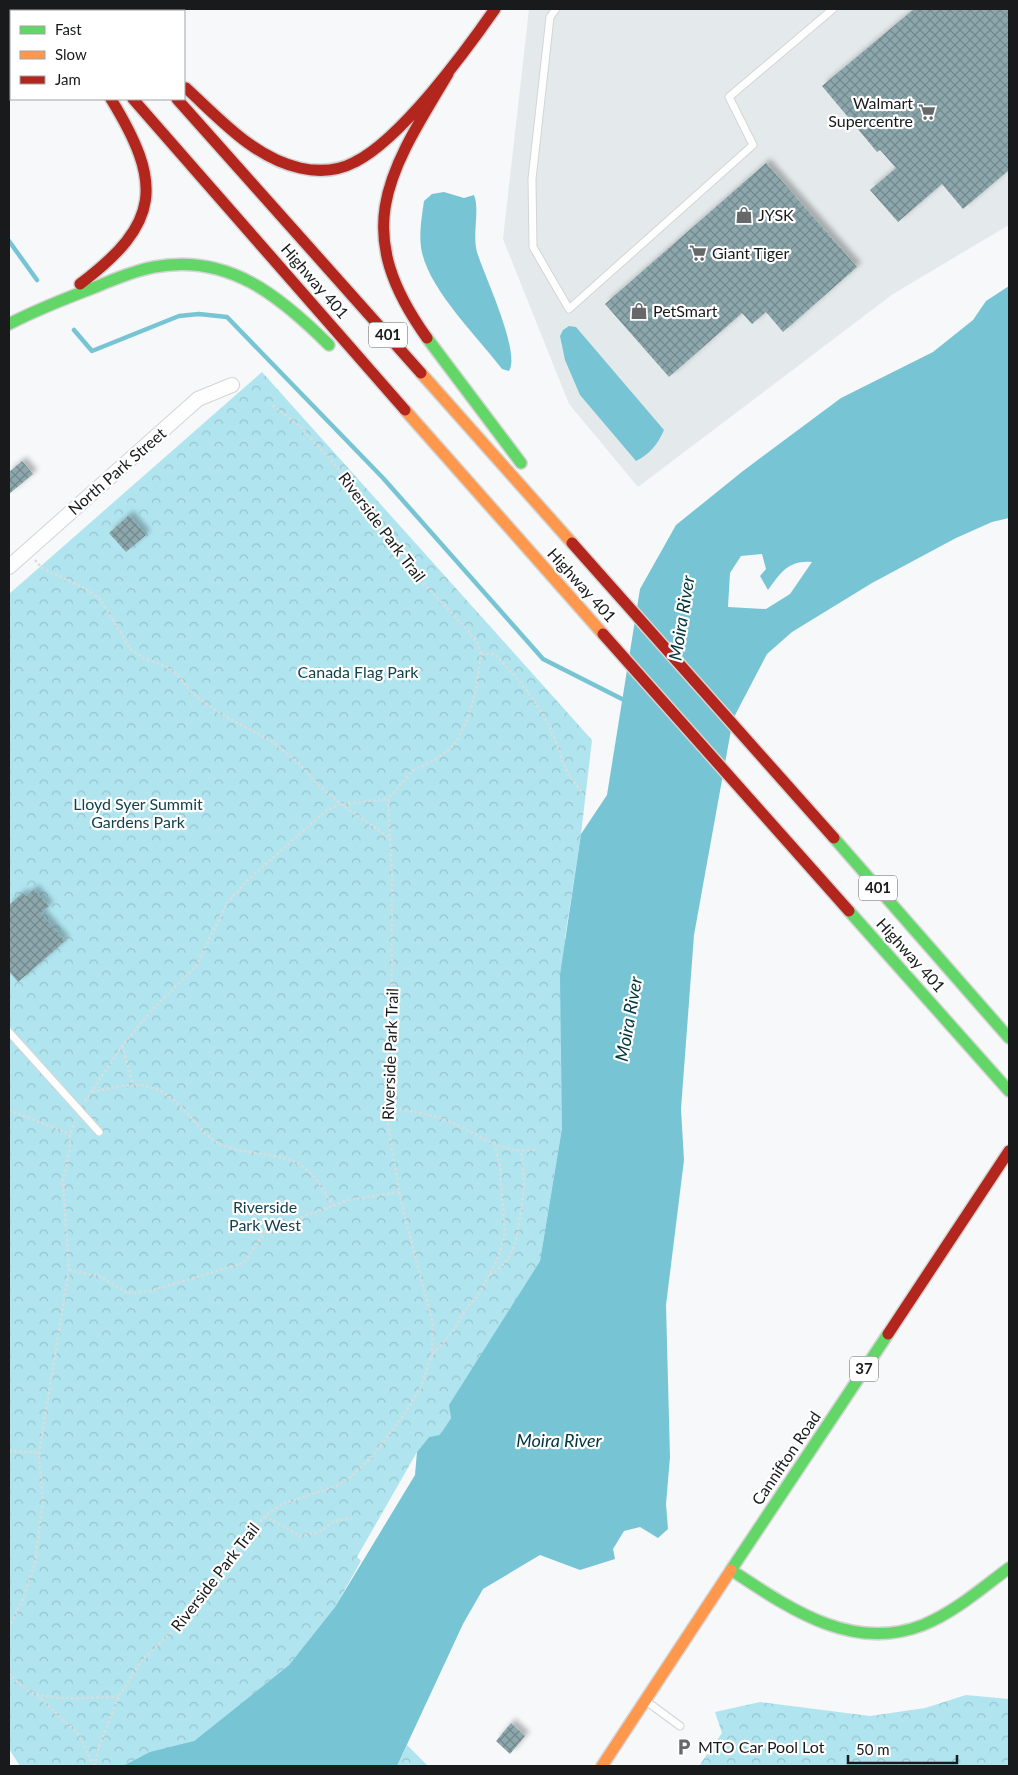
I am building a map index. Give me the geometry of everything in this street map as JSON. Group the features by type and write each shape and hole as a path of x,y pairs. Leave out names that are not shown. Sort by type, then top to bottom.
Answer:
{"main road":[{"path":"496,9 448,74 414,131 392,177 385,206 384,249 392,279 413,321 530,475"},
{"path":"185,87 237,133 263,153 288,164 326,170 351,165 375,151 448,74"},
{"path":"42,308 100,270 128,244 138,228 144,212 147,191 141,156 112,100"},
{"name":"Highway 401","path":"135,100 481,496 985,1063 1009,1093"},
{"name":"Highway 401","path":"178,100 746,738 1009,1038"},
{"path":"9,324 42,308 138,271 155,266 194,265 215,269 259,286 282,300 340,356"},
{"path":"354,370 481,496"},
{"path":"541,491 598,571"},
{"name":"Cannifton Road","path":"602,1766 1009,1151"},
{"path":"731,1570 812,1620 852,1633 888,1636 924,1625 1009,1568"}],"street":[{"name":"North Park Street","path":"9,567 198,399 232,385"}],"lane":[{"path":"556,9 550,17 532,178 533,247 569,309 753,145 729,96 833,9"},
{"path":"9,1032 99,1132"},
{"path":"645,1700 680,1726"}],"path":[{"name":"Riverside Park Trail","path":"271,404 298,425 340,470 354,492 372,510 379,526 409,568 463,625 477,642 482,654"},
{"path":"42,568 88,590 100,599 131,650 143,658 175,672 192,693 218,712 273,742 297,761 317,784 341,804 391,839"},
{"path":"9,1628 22,1601 35,1564 43,1501 39,1453 69,1270 64,1180 70,1149 70,1134 80,1110 90,1093 122,1046 153,1010 196,966 227,903 250,878 327,810 341,804 388,799 412,771 451,748 458,739 467,720 475,694 482,654 493,654 497,657 528,692 553,735 566,772 582,792"},
{"name":"Riverside Park Trail","path":"94,1766 98,1749 119,1696 141,1661 181,1623 218,1578 252,1528 265,1516 282,1504 336,1486 350,1478 369,1460 401,1419 420,1389 432,1354 434,1338 430,1310 400,1192 385,1107 392,975 391,839 388,799"},
{"path":"122,1046 133,1084"},
{"path":"90,1093 133,1084 154,1087 173,1098 215,1141 236,1150 277,1156 300,1163 320,1182 333,1206"},
{"path":"385,1107 416,1112 444,1120 495,1146 521,1151 536,1150"},
{"path":"9,1110 70,1134"},
{"path":"432,1354 454,1330 489,1276 498,1258 505,1235 500,1168 495,1146"},
{"path":"489,1276 500,1268 511,1254 518,1238 525,1187 521,1151"},
{"path":"69,1270 100,1276 127,1293 150,1291 242,1263 265,1232 349,1200 400,1192"},
{"path":"9,1447 10,1451 39,1453"},
{"path":"265,1516 290,1528 300,1536 319,1532 334,1521 352,1518"},
{"path":"9,1673 17,1682 36,1694 78,1734 94,1766"},
{"path":"36,1694 90,1698 119,1696"}],"shaded area":[{"path":"529,9 1009,9 1009,225 893,294 638,487 569,404 503,239"}],"green space":[{"name":"Riverside Park West","path":"262,372 592,740 581,834 565,938 562,1128 540,1261 450,1405 451,1418 440,1436 429,1437 417,1452 357,1557 361,1561 335,1607 289,1665 194,1741 142,1766 20,1766 9,1749 9,594"},
{"path":"966,1695 1009,1699 1009,1766 699,1766 722,1733 715,1712 760,1702 870,1716 925,1708"},
{"path":"407,1745 428,1766 397,1766"}],"water":[{"path":"444,192 464,198 474,195 476,201 475,238 477,252 506,331 511,361 509,371 502,369 454,311 442,295 425,262 420,236 424,201 432,194"},
{"name":"Moira River","path":"1009,286 1009,518 992,522 956,538 872,583 792,632 767,654 733,719 694,935 681,1109 684,1160 666,1305 670,1457 666,1504 668,1529 658,1538 640,1527 624,1531 613,1549 615,1559 580,1570 540,1555 483,1589 463,1624 397,1766 123,1766 150,1752 194,1741 289,1665 335,1607 415,1475 417,1452 429,1437 440,1435 451,1418 449,1405 540,1261 562,1128 560,975 581,834 607,795 640,589 676,525 743,471 841,398 933,352 973,320 986,301","holes":["762,554 766,569 760,576 768,590 786,568 797,563 812,562 790,594 766,609 728,607 730,573 741,556"]},
{"path":"569,326 576,327 664,430 653,448 636,461 580,395 565,360 560,336 563,330"}],"building":[{"name":"Walmart Supercentre","path":"914,9 1009,9 1009,170 963,209 942,184 898,222 870,190 896,168 880,150 877,152 822,86"},
{"path":"766,163 857,267 783,332 766,312 752,324 742,313 669,377 605,304"},
{"path":"22,461 33,474 9,494 9,472"},
{"path":"129,515 146,535 126,552 109,533"},
{"path":"34,889 49,906 41,913 65,941 18,982 9,971 9,905 23,893 26,896"},
{"path":"511,1723 525,1736 510,1754 496,1741"}],"waterway":[{"path":"9,241 37,280"},
{"path":"74,330 92,351 179,316 199,314 227,317 383,478 543,659 622,699"}],"traffic: fast":[{"path":"9,324 50,305 130,273 154,267 181,264 206,266 251,282 291,310 329,345"},
{"path":"427,338 521,463"},
{"path":"834,838 1009,1038"},
{"path":"849,911 1009,1091"},
{"path":"731,1570 888,1334"},
{"path":"731,1570 775,1599 822,1622 846,1630 871,1634 897,1632 935,1620 968,1599 1009,1568"}],"traffic: slow":[{"path":"421,373 572,543"},
{"path":"405,410 603,634"},
{"path":"602,1766 731,1570"}],"traffic: jam":[{"path":"186,88 238,136 267,156 300,168 328,170 342,167 355,162 373,151 412,115 450,70 495,9"},
{"path":"427,338 403,300 389,265 384,234 386,203 394,173 408,143 448,74"},
{"path":"80,284 107,262 126,241 139,221 145,200 145,179 139,155 128,129 112,100"},
{"path":"134,100 405,410"},
{"path":"178,100 421,373"},
{"path":"572,543 834,838"},
{"path":"603,634 849,911"},
{"path":"888,1334 1009,1151"}],"place":[{"name":"Walmart Supercentre","path":"927,112"},
{"name":"JYSK","path":"744,215"},
{"name":"Giant Tiger","path":"698,253"},
{"name":"PetSmart","path":"639,311"},
{"name":"MTO Car Pool Lot","path":"684,1747"}],"park label":[{"name":"Canada Flag Park","path":"358,672"},
{"name":"Lloyd Syer Summit Gardens Park","path":"138,813"}]}
